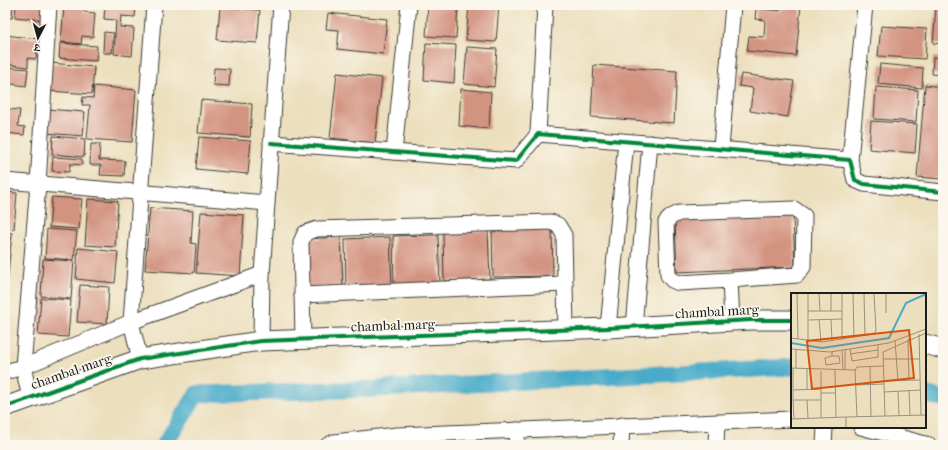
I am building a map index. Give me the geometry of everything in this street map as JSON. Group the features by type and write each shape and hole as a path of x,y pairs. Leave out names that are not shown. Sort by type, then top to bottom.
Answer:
{"street":[{"path":"30,397 23,367 38,184 49,5"},
{"path":"140,359 131,322 154,5"},
{"path":"261,341 262,274 281,5"},
{"path":"394,152 409,5"},
{"path":"271,143 516,161 538,134 545,5"},
{"path":"720,148 733,5"},
{"path":"865,5 850,160 855,180 864,184 943,192"},
{"path":"538,134 850,160"},
{"path":"608,328 626,142"},
{"path":"634,327 650,143"},
{"path":"5,181 267,203"},
{"path":"794,209 804,216 803,267 801,272 797,275 730,280 679,284 672,280 668,275 666,222 671,217 679,213 794,209"},
{"path":"303,339 301,242 305,233 317,229 551,222 558,225 564,235 566,330"},
{"path":"5,372 23,367 131,322 262,274"},
{"path":"730,280 732,321"},
{"path":"302,295 565,284"},
{"name":"chambal marg","path":"5,407 140,359 261,341 566,330 732,321 791,320"},
{"path":"926,344 943,349"},
{"path":"328,445 334,442 410,439 517,430 791,419"},
{"path":"716,445 717,422"},
{"path":"621,445 622,426"},
{"path":"824,445 825,428"},
{"path":"865,428 929,445"},
{"path":"516,445 517,430"}],"building":[{"path":"5,5 13,5 12,18 5,18"},
{"path":"16,5 45,5 44,20 15,17"},
{"path":"64,5 84,5 84,12 95,13 93,37 82,36 81,44 61,42"},
{"path":"105,5 136,5 135,17 121,16 120,27 134,28 132,56 114,54 116,20 104,19"},
{"path":"428,5 458,5 456,38 426,36"},
{"path":"469,5 499,5 496,42 466,40"},
{"path":"781,5 801,5 796,56 747,51 749,36 764,37 765,20 755,19 756,8 780,11"},
{"path":"220,7 260,10 257,43 217,40"},
{"path":"936,7 943,8 943,44 933,43"},
{"path":"328,13 387,19 383,54 337,49 339,30 326,29"},
{"path":"881,26 927,29 925,59 878,56"},
{"path":"104,32 114,33 112,53 103,53"},
{"path":"5,35 38,39 36,59 28,58 28,67 5,64"},
{"path":"60,43 97,46 96,61 59,58"},
{"path":"426,43 456,45 454,83 424,80"},
{"path":"467,47 497,49 494,87 464,84"},
{"path":"933,57 943,58 943,75 932,74"},
{"path":"51,63 94,67 92,94 49,91"},
{"path":"880,64 923,68 922,88 878,84"},
{"path":"594,65 677,71 674,123 591,117"},
{"path":"5,67 28,69 26,86 5,83"},
{"path":"214,68 230,69 229,86 213,85"},
{"path":"337,73 382,78 375,143 330,138"},
{"path":"741,74 794,81 788,117 750,111 753,88 739,86"},
{"path":"925,85 943,87 943,179 917,177"},
{"path":"94,86 136,90 132,142 87,139 90,105 82,105 83,97 93,98"},
{"path":"876,87 918,90 916,122 874,119"},
{"path":"461,89 491,92 489,129 459,126"},
{"path":"201,100 252,104 250,137 198,133"},
{"path":"5,109 20,110 18,126 25,127 24,135 5,133"},
{"path":"47,109 85,112 83,136 45,133"},
{"path":"871,121 917,124 915,153 869,149"},
{"path":"53,136 85,139 84,157 52,154"},
{"path":"199,137 251,141 248,174 196,169"},
{"path":"91,144 100,144 99,160 125,161 124,176 100,175 101,165 90,165"},
{"path":"53,157 82,159 82,165 70,164 69,172 52,171"},
{"path":"5,192 17,193 14,229 5,228"},
{"path":"52,197 82,199 79,229 49,227"},
{"path":"88,199 118,201 115,247 85,245"},
{"path":"150,208 193,211 191,243 196,244 194,273 145,270"},
{"path":"201,212 244,215 240,276 196,273"},
{"path":"793,216 795,267 677,272 675,220"},
{"path":"552,227 553,276 493,277 492,228"},
{"path":"47,229 77,231 74,260 45,258"},
{"path":"488,231 490,279 444,281 443,232"},
{"path":"5,232 12,233 7,285 5,285"},
{"path":"438,235 440,284 394,285 393,236"},
{"path":"341,237 343,286 307,287 305,239"},
{"path":"390,237 392,286 346,287 345,239"},
{"path":"78,248 118,252 115,283 76,279"},
{"path":"43,259 74,261 71,299 41,296"},
{"path":"80,285 109,287 107,324 77,322"},
{"path":"41,298 71,300 68,337 38,335"}],"waterway":[{"path":"164,445 197,394 375,389 791,367"},
{"path":"926,394 943,399"}],"cycle path":[{"path":"271,143 516,161 538,134 850,160 855,180 864,184 943,192"},
{"path":"5,407 140,359 261,341 608,328 751,320 791,320"}]}
